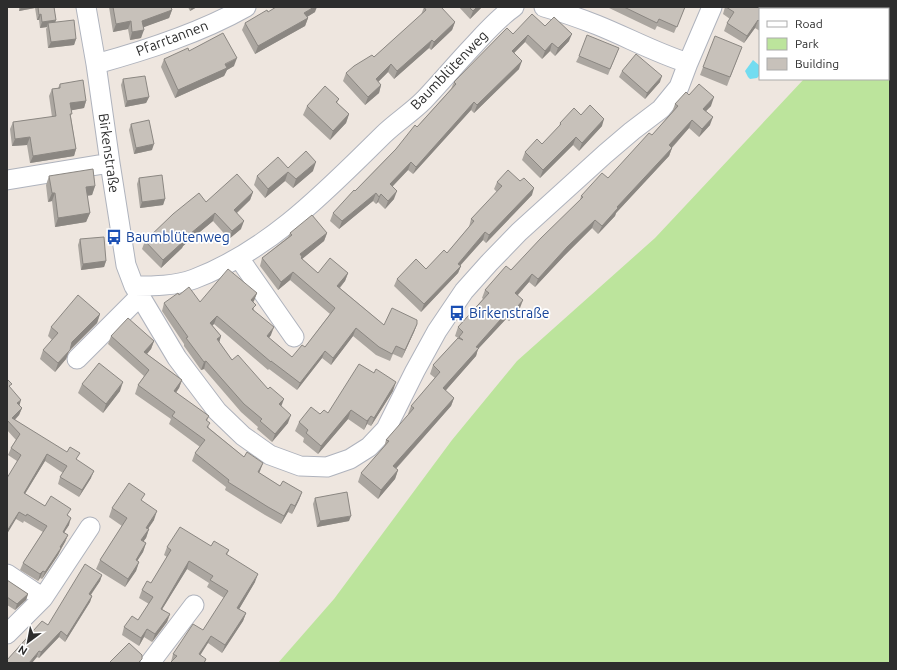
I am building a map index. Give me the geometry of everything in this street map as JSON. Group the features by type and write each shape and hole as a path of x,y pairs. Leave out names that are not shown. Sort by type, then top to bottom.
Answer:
{"street":[{"name":"Birkenstraße","path":"86,7 126,265 137,291 177,358 217,411 243,436 270,455 300,466 327,467 350,458 369,447 386,429 437,331 464,291 489,263 519,232 632,131 661,109 679,87 712,7"},
{"name":"Pfarrtannen","path":"96,64 162,44 204,27 246,7"},
{"name":"Baumblütenweg","path":"137,291 153,286 193,279 239,258 269,238 306,209 391,127 423,101 486,30 502,15 514,7"},
{"path":"544,7 597,25 668,57 688,63"},
{"path":"7,180 110,163"},
{"path":"239,258 294,337"},
{"path":"77,359 137,291"},
{"path":"7,634 43,598 90,527"},
{"path":"7,574 43,598"},
{"path":"150,663 194,605"}],"green space":[{"path":"890,7 890,44 889,8 864,8"},
{"path":"890,57 890,663 278,663 334,599 452,440 517,361 655,238 803,80 889,80"}],"water":[{"path":"753,60 759,65 759,76 757,78 750,79 745,71"}],"building":[{"path":"38,7 54,7 56,20 42,22"},
{"path":"113,7 171,7 172,10 142,21 144,30 132,32 131,21 116,24"},
{"path":"276,7 314,7 304,13 308,18 258,46 245,23 267,10 268,12"},
{"path":"424,7 441,7 455,22 434,42 432,40 397,71 391,64 376,79 381,85 368,97 346,73 354,66 372,55 374,57 426,10"},
{"path":"469,7 477,7 473,11"},
{"path":"624,7 685,7 677,27 659,19 657,23"},
{"path":"726,7 772,8 759,8 759,21 758,20 747,36 727,23 734,12"},
{"path":"793,7 794,8 775,8"},
{"path":"532,14 545,26 554,17 572,34 558,48 552,43 545,51 528,35 512,51 522,61 477,105 474,102 416,167 411,162 390,184 397,191 388,201 381,194 379,197 376,193 342,221 333,213 396,149 415,125 417,127 456,84 454,82 507,28 513,34"},
{"path":"74,20 76,39 51,42 48,23"},
{"path":"223,33 237,58 225,64 227,68 178,90 164,59 188,48 189,51"},
{"path":"587,35 619,48 610,69 579,56"},
{"path":"715,36 742,47 730,77 703,67"},
{"path":"636,54 662,76 647,93 622,71"},
{"path":"145,76 149,97 127,101 123,79"},
{"path":"83,80 86,101 70,103 72,114 70,114 76,149 33,156 30,137 15,139 13,122 56,116 52,89 60,88 60,84"},
{"path":"699,84 714,97 703,109 713,117 702,129 692,120 669,145 672,148 617,207 618,208 602,226 595,220 567,247 538,279 532,274 515,293 523,300 512,313 509,310 476,347 479,348 443,388 454,398 393,466 398,470 381,490 361,473 389,441 386,440 414,408 411,406 440,372 433,365 458,338 463,340 459,337 463,332 458,327 489,293 485,290 506,266 511,270 583,197 581,196 602,173 608,178 649,133 652,135 678,106 675,104 686,92 689,95"},
{"path":"325,86 339,99 336,102 349,114 333,131 307,106"},
{"path":"590,105 604,119 582,143 576,137 543,170 525,152 537,139 542,144 574,108 581,115"},
{"path":"149,120 154,144 136,148 131,124"},
{"path":"306,151 316,162 296,179 288,172 268,189 257,176 278,157 288,168"},
{"path":"93,169 95,186 86,187 90,213 58,218 55,193 52,193 49,176"},
{"path":"508,170 520,181 524,178 534,188 489,235 485,232 458,264 461,266 424,304 397,279 416,259 426,269 444,250 447,253 474,221 471,219 502,186 497,182"},
{"path":"237,174 253,192 234,210 244,221 232,231 215,213 184,239 185,240 163,260 145,241 173,214 199,193 206,202"},
{"path":"162,175 165,199 142,202 139,178"},
{"path":"312,215 327,233 300,254 302,257 301,258 318,273 330,258 348,273 337,286 384,325 392,308 417,320 417,324 405,350 396,346 392,354 379,347 356,328 333,358 325,351 300,383 271,362 217,316 210,323 221,336 217,339 232,360 238,355 268,389 270,387 284,399 279,404 291,415 275,434 260,421 262,419 244,404 206,361 204,362 186,338 188,337 164,303 178,293 179,295 189,287 200,302 228,269 257,293 251,300 256,305 252,309 274,327 267,336 292,357 302,345 305,347 335,308 293,272 281,282 262,258 292,235 290,233"},
{"path":"104,237 106,261 83,264 80,239"},
{"path":"78,295 100,314 72,342 70,350 58,363 43,350 58,333 51,327"},
{"path":"128,318 154,341 144,352 182,380 174,391 209,416 206,420 210,423 207,427 244,457 247,452 263,463 258,472 280,486 283,481 302,492 295,506 291,504 284,516 228,482 229,480 195,453 205,440 172,416 175,412 138,385 149,370 111,336"},
{"path":"99,363 123,382 106,404 82,384"},
{"path":"359,364 374,373 376,369 396,382 374,418 371,416 367,421 351,410 321,446 306,433 308,430 299,422 311,407 320,414 324,410 328,413"},
{"path":"7,379 12,384 9,386 21,400 17,403 22,408 12,418 67,452 70,447 80,453 76,459 94,471 82,490 60,477 67,466 47,454 24,493 45,506 51,496 71,509 67,515 71,518 63,532 68,535 45,572 43,571 40,574 23,563 47,526 27,514 26,516 19,512 7,531 7,478 21,455 11,448 20,434 7,420"},
{"path":"129,483 145,494 141,500 157,511 146,528 149,529 141,540 146,543 136,560 139,562 128,579 100,560 127,518 112,508"},
{"path":"347,492 351,516 320,521 315,498"},
{"path":"180,527 211,546 214,541 229,550 226,554 258,574 237,608 246,613 225,645 211,636 199,654 206,659 204,663 170,663 177,656 173,654 193,624 203,630 228,591 210,580 213,576 189,561 161,609 170,614 155,634 147,629 141,638 124,627 132,616 138,620 153,597 142,590 147,581 151,583 171,550 167,547"},
{"path":"85,564 102,575 89,594 92,596 67,636 61,631 41,652 39,651 29,663 7,663 7,660 42,621 48,625"},
{"path":"7,580 28,594 17,604 7,597"},
{"path":"129,643 142,655 142,659 138,663 109,663"}],"place":[{"name":"Baumblütenweg","path":"114,237"},
{"name":"Birkenstraße","path":"457,313"}]}
